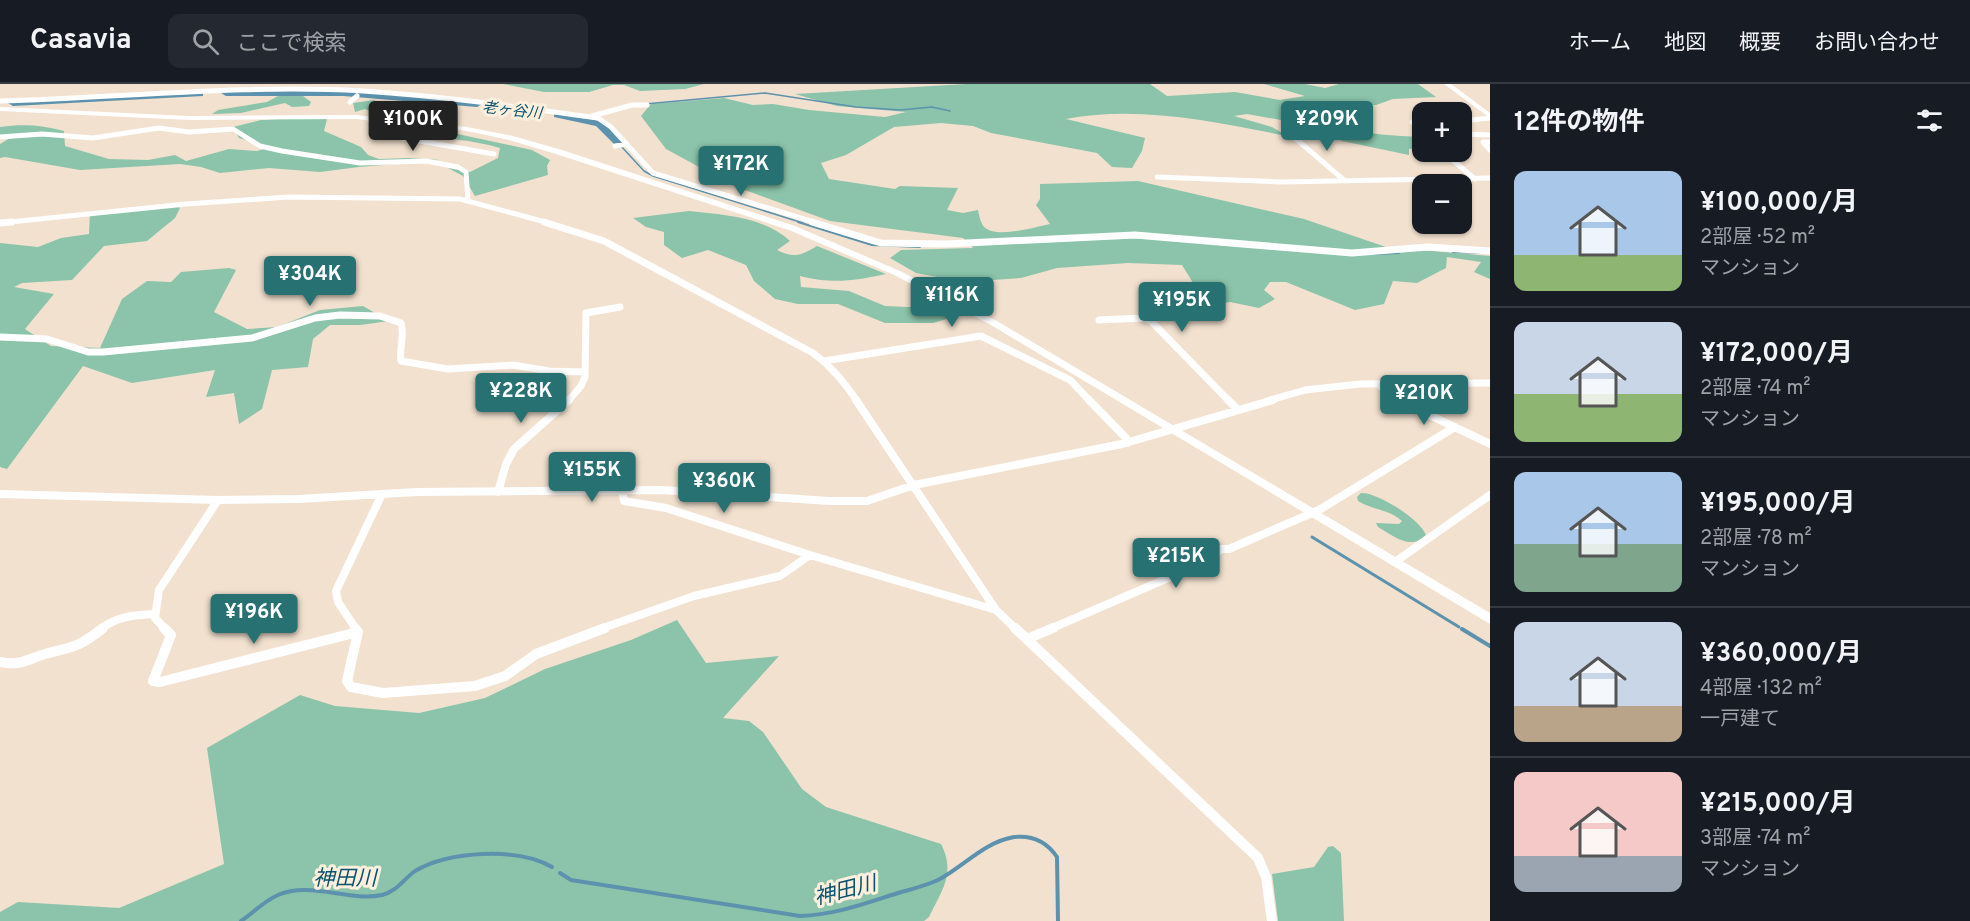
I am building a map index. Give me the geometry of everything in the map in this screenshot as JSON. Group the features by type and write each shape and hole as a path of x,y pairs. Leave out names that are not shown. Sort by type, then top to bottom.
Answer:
{"street":[{"path":"1447,84 1490,117"},
{"path":"2,107 216,91 362,91 507,105 594,117 611,127 653,173 828,242 915,282 994,323 1490,620"},
{"path":"0,101 95,101 225,95 357,96 500,109 507,105"},
{"path":"350,102 357,96"},
{"path":"594,117 632,105 647,105"},
{"path":"2,107 177,117 294,115 417,122 510,138 872,242 892,244 1136,235 1352,253 1428,247 1490,251"},
{"path":"1472,119 1490,117"},
{"path":"372,118 370,120 402,138 494,154"},
{"path":"0,136 35,134 93,138 152,129 189,132 233,129 261,147 340,161 373,164 426,161 458,167 466,172 468,200"},
{"path":"1472,134 1490,135"},
{"path":"1296,138 1345,181"},
{"path":"1490,142 1484,142 1490,150"},
{"path":"615,146 627,144"},
{"path":"1455,162 1475,179"},
{"path":"1157,177 1210,181 1490,178"},
{"path":"0,223 186,204 289,197 468,200 604,241 824,361 842,379 996,610 1251,849 1263,868 1272,921"},
{"path":"498,492 506,464 514,448 573,396 582,384 585,372 586,313 620,307"},
{"path":"0,336 47,339 88,352 103,352 252,338 316,318 382,316 401,323 404,334 400,356 401,361 408,364 448,369 513,365 549,371 585,372"},
{"path":"1099,320 1144,318 1151,321 1237,409"},
{"path":"824,361 981,336 1070,380 1126,438 1127,443"},
{"path":"0,494 218,500 382,494 662,490 829,501 867,501 914,485 1127,443 1305,390 1378,384 1490,383"},
{"path":"1378,384 1391,396 1490,444"},
{"path":"1028,639 1175,575 1222,549 1232,548 1313,513 1455,427"},
{"path":"622,490 624,501 666,508 810,555 981,603 996,610"},
{"path":"382,494 336,591 338,602 358,632 347,681 351,687 383,693 475,686 505,676 536,654 581,636 694,596 780,576 810,555"},
{"path":"1395,562 1490,495"},
{"path":"218,500 159,590 155,618 171,634 153,681 160,682 279,654 358,632"},
{"path":"0,662 16,665 45,654 71,648 87,641 111,621 127,616 155,614"}],"green space":[{"path":"503,84 704,84 685,89 640,91 624,85 613,85 589,92 544,92"},
{"path":"966,84 1150,84 1167,96 1235,92 1280,100 1305,96 1264,84 1305,84 1325,88 1339,84 1418,84 1436,97 1393,99 1376,105 1323,104 1321,111 1357,130 1412,136 1412,149 1409,149 1409,155 1342,141 1333,136 1331,129 1247,114 1234,116 1272,127 1287,136 1177,117 1121,114 1066,119 1145,138 1142,151 1132,168 1112,167 1097,153 991,133 973,126 941,123 894,127 846,155 821,163 829,179 895,189 900,186 958,188 947,210 963,213 978,210 982,224 994,232 1024,230 1050,224 1036,205 1040,199 1040,184 1138,181 1304,219 1386,247 1490,256 1490,279 1474,272 1481,262 1447,257 1446,268 1417,283 1393,281 1384,304 1355,310 1286,282 1270,282 1264,290 1275,299 1259,308 1230,302 1195,308 1195,286 1182,265 1128,263 1057,268 1021,278 964,282 916,273 890,258 901,250 973,248 963,238 830,221 734,186 666,149 641,116 651,104 724,98 753,105 773,104 809,110 885,117 906,112 837,106 795,94"},
{"path":"278,96 303,96 311,102 309,106 292,107 285,103 241,113 212,114 218,110 267,102"},
{"path":"374,100 380,104 393,106 399,113 380,116 365,109 355,112 353,103"},
{"path":"327,119 324,131 361,147 368,155 379,159 440,160 320,172 269,168 220,173 180,164 80,170 0,158 0,144 10,138 0,136 0,127 48,127 64,131 65,146 109,159 148,160 175,155 186,161 229,149 257,151 271,147 239,138 233,127 261,120"},
{"path":"425,127 532,150 550,160 547,166 548,175 475,196 463,176 448,168 470,172 498,158 500,148 470,141 418,134"},
{"path":"178,206 180,208 175,218 147,241 104,246 72,280 22,283 14,287 54,294 25,329 51,346 100,348 122,299 147,281 171,282 181,272 229,268 236,270 214,312 247,329 277,327 320,310 363,306 389,321 360,325 330,325 313,339 308,367 272,370 262,409 239,424 234,393 206,397 215,370 132,383 83,366 7,469 0,467 0,243 38,247 61,238 89,234 90,212"},
{"path":"689,211 742,218 767,226 790,241 777,250 783,253 798,255 817,246 886,274 843,281 800,276 801,287 849,291 885,306 933,308 953,317 933,323 885,323 838,304 798,304 775,299 754,281 746,265 708,250 682,258 664,245 664,232 646,227 633,218"},
{"path":"1361,493 1377,497 1407,514 1426,535 1420,540 1408,542 1378,527 1376,523 1399,524 1402,521 1392,514 1358,501 1357,497"},
{"path":"677,620 706,663 779,656 723,718 749,721 763,732 802,789 826,807 941,844 947,864 946,881 929,917 924,921 0,921 0,912 18,902 119,908 224,864 207,748 300,695 335,706 419,713 485,698 545,669 631,640"},
{"path":"1333,846 1341,853 1344,921 1278,921 1272,874 1314,867 1328,847"}],"waterway":[{"name":"老ヶ谷川","path":"226,93 343,93 477,104"},
{"path":"645,104 765,93 856,107 900,110 932,107 950,111"},
{"name":"老ヶ谷川","path":"13,103 199,94"},
{"name":"老ヶ谷川","path":"558,115 600,124 619,143"},
{"path":"620,145 644,171 653,176 803,223"},
{"path":"798,222 872,245 920,247"},
{"path":"1453,252 1482,253"},
{"path":"1376,254 1399,253"},
{"path":"1312,537 1459,627"},
{"path":"1462,629 1490,646"},
{"name":"神田川","path":"560,873 571,880 800,916 813,915 850,908 928,884 947,875 993,844 1014,837 1027,837 1044,844 1057,857 1058,921"},
{"name":"神田川","path":"241,921 263,904 278,895 291,891 304,890 356,896 382,895 396,888 415,871 446,859 502,854 521,856 552,867"}]}
